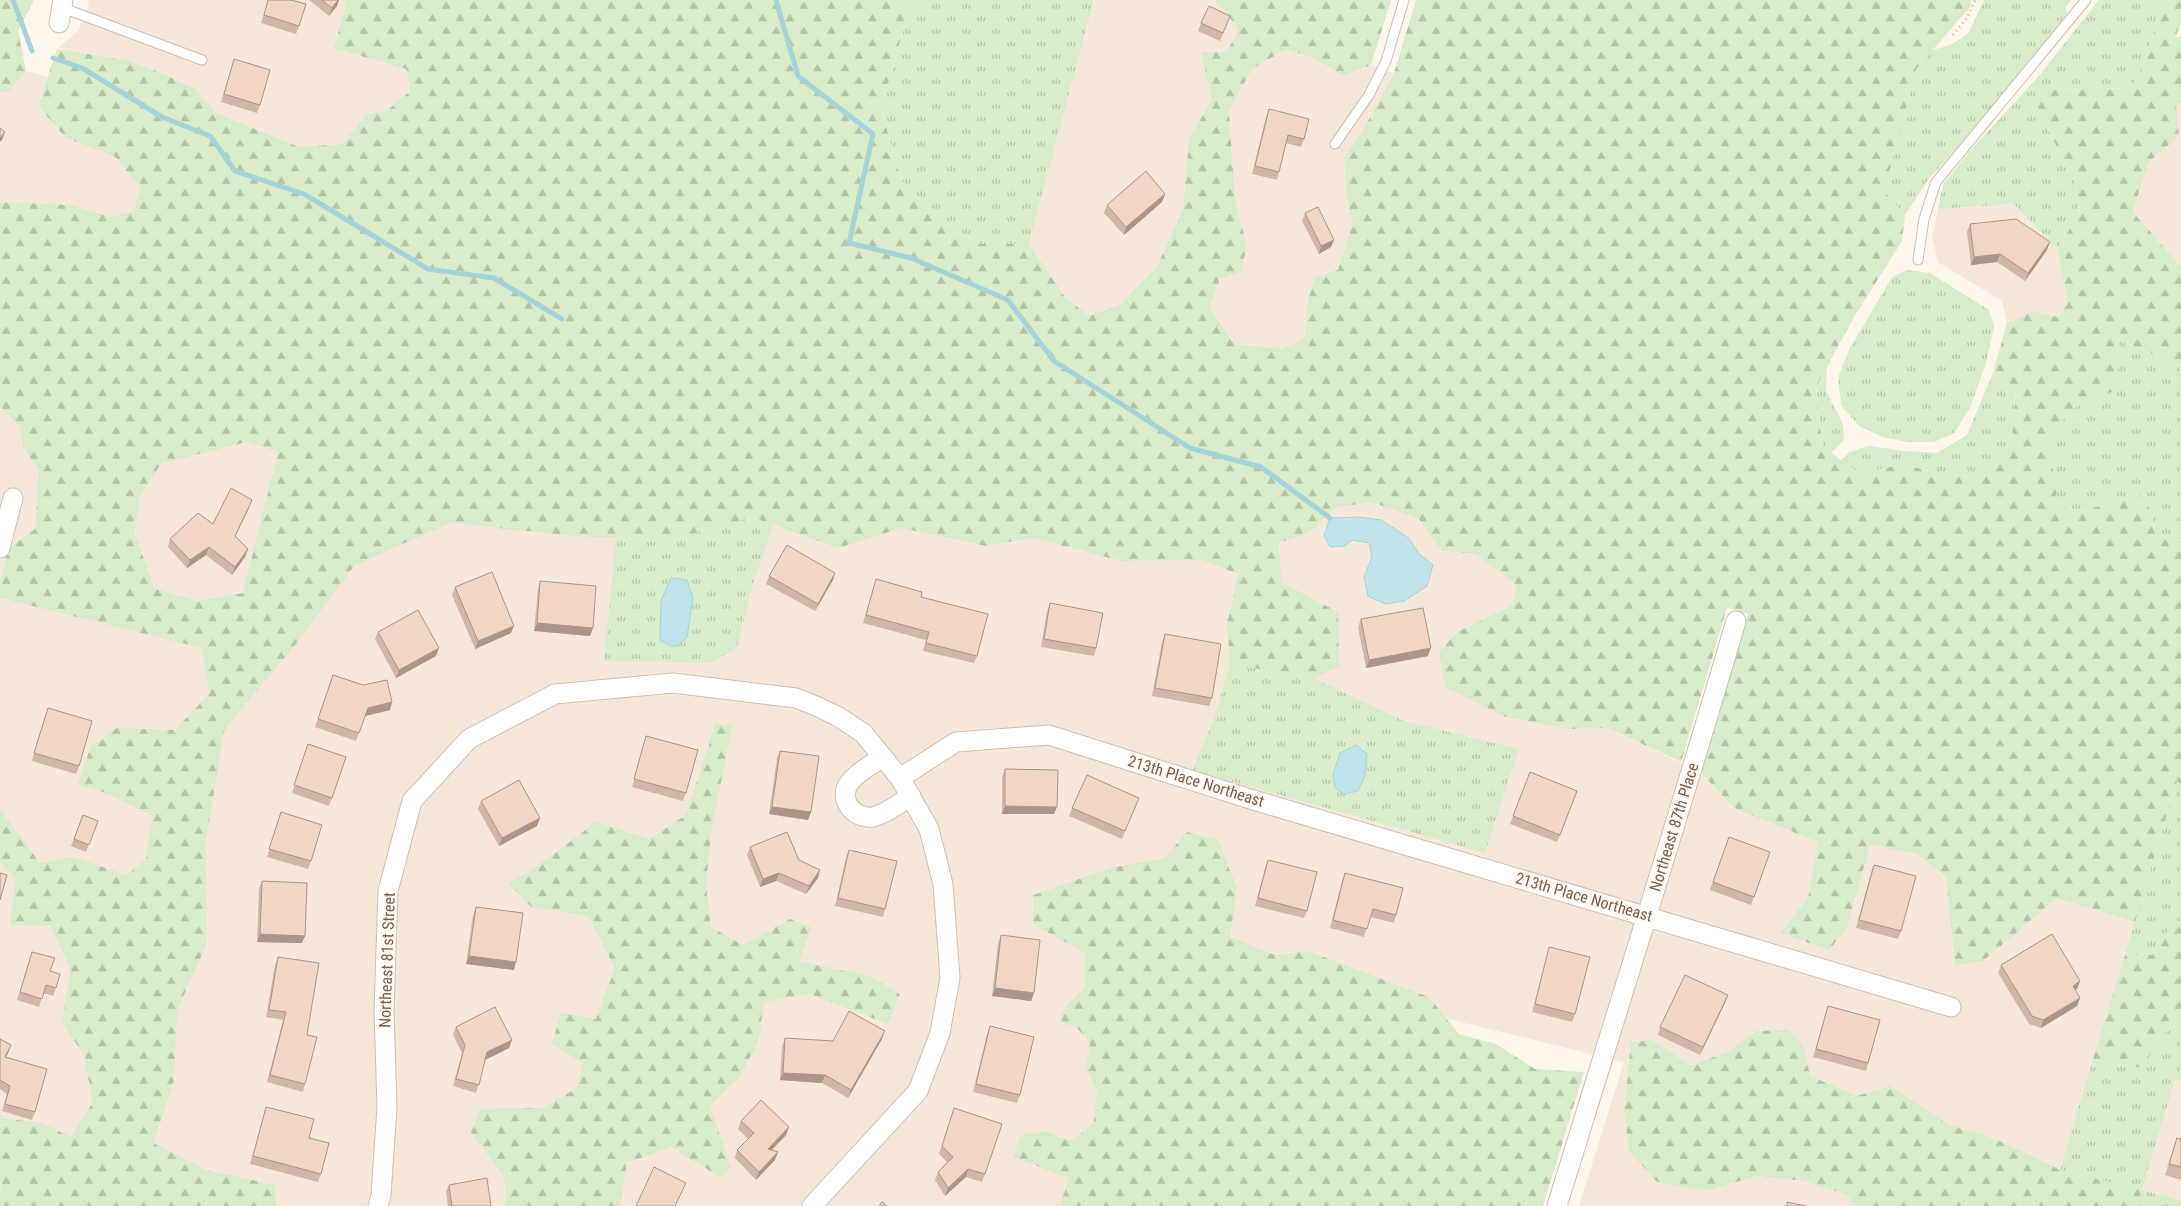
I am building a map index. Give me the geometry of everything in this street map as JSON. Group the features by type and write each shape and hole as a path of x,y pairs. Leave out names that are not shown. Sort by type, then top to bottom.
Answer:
{"street":[{"path":"0,548 13,498"},
{"name":"Northeast 87th Place","path":"1557,1206 1680,810 1736,620"},
{"name":"Northeast 81st Street","path":"378,1206 381,1195 387,1106 384,1011 388,891 412,801 469,739 555,694 673,683 796,698 837,716 863,733 883,757"},
{"name":"213th Place Northeast","path":"900,778 956,742 1050,735 1250,798 1951,1006"},
{"path":"812,1206 918,1091 940,1032 950,978 943,884 929,829 911,796 900,778 883,757 850,781 846,795 852,809 865,817 872,817 911,796"}],"lane":[{"path":"1335,144 1369,95 1386,61 1404,0"},
{"path":"1918,260 1924,219 1936,182 2086,0"},
{"path":"62,10 202,60"}],"path":[{"path":"1953,34 1967,18 1975,0"}],"shaded area":[{"path":"88,0 342,0 346,3 334,48 406,69 410,91 388,110 368,113 342,144 299,147 216,113 194,88 152,69 124,60 57,49 79,30 89,4"},
{"path":"1094,0 1215,0 1239,29 1227,52 1201,52 1212,100 1189,139 1183,210 1157,266 1121,304 1089,316 1065,297 1029,244"},
{"path":"1286,49 1316,59 1343,76 1371,65 1394,73 1363,130 1344,158 1346,193 1352,224 1338,270 1308,300 1304,338 1283,349 1234,344 1210,308 1220,279 1247,245 1235,201 1229,111 1252,69"},
{"path":"26,71 47,77 38,106 66,138 114,156 141,188 133,211 111,217 70,205 0,202 0,93 9,91"},
{"path":"2181,102 2181,267 2133,212 2148,163 2179,136 2175,104"},
{"path":"2014,204 2057,249 2068,303 2058,317 2033,311 2007,323 2002,301 1938,262 1932,237 1938,209"},
{"path":"0,407 19,426 24,448 39,471 35,529 8,549 0,584"},
{"path":"247,442 278,452 608,461 986,546 1033,538 1121,561 1202,560 1238,574 1227,623 1280,582 1279,543 1308,534 1338,506 1374,503 1418,518 1442,551 1476,554 1517,586 1513,605 1457,632 1568,729 1608,728 1701,773 1734,808 1818,841 1808,898 1780,933 1847,928 1870,844 1915,853 1946,878 1955,966 1983,961 2057,898 2135,922 2060,1170 1629,1064 1710,1190 1757,1176 1804,1181 1847,1195 1854,1206 1579,1206 1624,1062 1156,947 1093,1206 0,1206 0,598 228,654 197,601 154,588 135,534 139,498 161,464"},
{"path":"2175,1080 2181,1081 2181,1201 2142,1190"}],"green space":[{"path":"0,0 34,0 18,31 26,71 9,91 0,93"},
{"path":"342,0 912,0 881,108 901,180 941,222 982,244 1029,244 1065,297 1089,316 1121,304 1157,266 1183,210 1189,139 1212,100 1201,52 1227,52 1239,29 1215,0 1391,0 1371,65 1343,76 1316,59 1286,49 1252,69 1229,111 1235,201 1247,245 1241,271 1220,279 1210,308 1234,344 1283,349 1304,338 1308,300 1315,277 1338,270 1352,224 1346,193 1344,158 1363,130 1394,73 1416,0 1971,0 1970,7 1917,68 1884,191 1905,215 1902,241 1854,317 1816,387 1822,446 1860,474 1903,464 1951,477 1988,476 2012,440 2016,388 1993,373 2007,323 2033,311 2058,317 2068,303 2057,249 2079,214 2076,186 2038,108 2047,90 2131,88 2147,56 2163,0 2181,0 2181,25 2176,37 2181,37 2181,102 2176,104 2179,136 2148,163 2133,212 2181,267 2181,366 2119,340 2117,390 2073,408 2049,438 2058,507 2081,511 2146,494 2156,536 2181,544 2181,784 2177,781 2135,922 2057,898 1983,961 1955,966 1946,877 1915,853 1870,845 1847,928 1829,950 1780,933 1808,898 1818,842 1734,808 1701,773 1748,614 1727,608 1681,762 1608,728 1568,729 1506,717 1445,687 1439,652 1457,632 1513,605 1517,586 1476,554 1442,551 1418,518 1374,503 1338,506 1308,534 1279,543 1281,582 1338,612 1339,666 1313,678 1230,664 1227,623 1238,574 1202,560 1121,561 1033,538 986,546 901,528 838,548 752,517 670,540 574,536 450,523 355,565 289,653 224,730 206,842 207,943 177,1010 174,1080 153,1143 206,1170 275,1185 276,1206 0,1206 0,1193 2,1189 0,1178 0,1118 42,1123 71,1137 93,1102 84,1056 62,1021 71,969 50,926 10,925 16,879 0,862 0,809 40,863 73,857 127,875 146,859 153,816 109,794 78,784 91,746 117,728 175,730 210,693 202,648 0,598 0,584 8,549 35,529 39,471 24,448 19,426 0,407 0,202 70,205 111,217 133,211 141,188 114,156 66,138 38,106 57,49 124,60 152,69 194,88 216,113 299,147 342,144 368,113 388,110 410,91 406,69 334,48 346,3","holes":["247,442 278,452 243,593 197,601 154,588 135,534 139,498 161,464"]},
{"path":"912,0 1094,0 1029,244 982,244 941,222 901,180 881,108"},
{"path":"1984,0 2071,0 2065,8 2069,17 1994,107 1928,180 1905,215 1883,192 1917,68 1933,50 1950,45 1968,34"},
{"path":"2099,0 2163,0 2147,56 2131,88 2047,90 2038,108 2076,186 2079,214 2057,249 2014,204 1938,209 1943,185 1969,152 2038,77"},
{"path":"1907,270 1930,273 1989,310 1994,326 1986,363 1970,408 1954,433 1934,442 1907,442 1883,437 1859,426 1841,405 1838,378 1849,350 1892,277"},
{"path":"2118,340 2181,366 2181,544 2156,536 2146,494 2081,511 2058,507 2049,438 2073,408 2117,390"},
{"path":"1827,366 1826,391 1843,424 1844,440 1831,453 1822,446 1816,386"},
{"path":"1993,373 2016,388 2012,440 1988,476 1951,477 1903,464 1860,474 1841,460 1850,452 1869,446 1937,453 1967,435"},
{"path":"752,517 773,525 751,590 737,648 711,663 604,661 616,538 670,540"},
{"path":"1230,664 1313,678 1404,721 1519,749 1485,853 1192,770 1214,720"},
{"path":"716,723 732,726 711,833 706,885 711,927 743,945 790,919 811,927 799,961 872,977 900,994 888,1024 809,994 764,1002 759,1040 739,1078 710,1106 731,1168 720,1177 671,1147 627,1163 620,1206 507,1206 504,1176 471,1133 480,1109 542,1108 577,1088 583,1063 552,1044 561,1013 596,1019 615,968 588,916 531,907 509,884 546,860 596,822 649,839 686,815"},
{"path":"2177,781 2181,784 2181,921 2164,935 2152,956 2125,955"},
{"path":"1187,832 1218,840 1237,888 1230,937 1275,955 1308,951 1429,997 1459,1034 1496,1044 1535,1069 1584,1072 1543,1206 1060,1206 1069,1178 1013,1157 1021,1135 1044,1132 1073,1141 1094,1122 1097,1090 1086,1068 1090,1042 1075,1026 1060,1023 1065,1008 1085,987 1085,953 1033,924 1033,895 1114,867 1164,859"},
{"path":"2181,921 2181,1024 2159,1035 2144,1068 2116,1064 2091,1066 2125,955 2152,955 2164,935"},
{"path":"2181,1024 2181,1081 2175,1080 2142,1190 2181,1201 2181,1206 2137,1206 2142,1191 2060,1170 2091,1066 2116,1064 2144,1068 2159,1035"},
{"path":"1787,1030 1803,1045 1810,1076 1856,1096 1890,1086 1949,1125 1996,1139 2060,1170 2142,1190 2137,1206 1854,1206 1847,1195 1804,1181 1757,1176 1710,1190 1657,1182 1629,1151 1624,1111 1631,1042 1652,1040 1691,1066 1729,1051 1756,1031"}],"water":[{"path":"1359,517 1381,520 1409,538 1419,554 1433,565 1427,586 1404,601 1385,604 1368,596 1364,577 1372,557 1369,543 1353,540 1344,546 1330,547 1324,536 1330,518"},
{"path":"671,578 687,580 693,598 687,637 677,646 670,646 660,640 661,601"},
{"path":"1356,745 1367,754 1365,776 1358,791 1344,794 1335,788 1333,775 1340,753"}],"building":[{"path":"268,0 291,0 306,4 299,26 264,15"},
{"path":"322,0 338,0 332,8"},
{"path":"1209,6 1230,16 1223,33 1201,23"},
{"path":"234,59 270,70 260,105 224,94"},
{"path":"1269,109 1309,119 1304,139 1288,135 1279,172 1255,166"},
{"path":"0,128 5,132 0,138"},
{"path":"1146,171 1165,194 1126,227 1107,205"},
{"path":"1318,207 1334,240 1321,246 1305,213"},
{"path":"2016,219 2050,242 2028,273 2000,254 1974,257 1970,224"},
{"path":"231,488 252,500 235,536 248,549 235,567 209,547 190,560 170,539 198,513 213,524"},
{"path":"787,545 835,573 818,604 769,576"},
{"path":"492,572 514,626 478,641 455,587"},
{"path":"876,579 922,592 921,597 988,614 977,656 926,643 929,632 866,615"},
{"path":"540,581 596,586 593,628 537,623"},
{"path":"1050,603 1103,613 1096,648 1044,639"},
{"path":"1423,608 1431,648 1369,660 1361,619"},
{"path":"418,610 439,648 399,670 378,632"},
{"path":"1165,634 1221,644 1212,698 1155,688"},
{"path":"333,675 363,685 387,680 392,702 368,708 359,733 318,719"},
{"path":"48,708 92,721 79,766 34,753"},
{"path":"646,736 698,750 686,793 634,779"},
{"path":"308,744 346,757 332,798 294,785"},
{"path":"780,751 819,756 811,812 772,807"},
{"path":"1005,769 1058,770 1057,807 1005,806"},
{"path":"1530,772 1577,791 1560,835 1513,816"},
{"path":"1087,775 1139,798 1125,831 1072,808"},
{"path":"519,780 540,818 502,838 481,801"},
{"path":"281,812 322,825 311,861 269,849"},
{"path":"83,815 98,821 89,845 74,839"},
{"path":"787,832 799,860 820,870 809,886 779,873 763,879 750,847"},
{"path":"1729,837 1770,852 1754,897 1713,882"},
{"path":"849,850 897,861 885,909 838,898"},
{"path":"1268,860 1317,872 1307,911 1258,898"},
{"path":"1874,865 1916,876 1901,931 1859,920"},
{"path":"0,873 7,875 0,900"},
{"path":"1345,873 1403,888 1396,915 1373,909 1367,929 1333,920"},
{"path":"262,881 307,883 305,936 260,934"},
{"path":"476,907 523,913 516,962 469,956"},
{"path":"2052,934 2080,981 2073,986 2080,998 2043,1020 2032,1016 2001,965"},
{"path":"1001,935 1040,940 1034,993 995,988"},
{"path":"1549,947 1590,957 1575,1014 1535,1004"},
{"path":"32,952 55,958 50,971 60,974 56,988 46,985 42,999 20,992"},
{"path":"278,957 319,963 307,1035 317,1037 305,1084 270,1075 286,1012 269,1010"},
{"path":"1685,975 1728,995 1703,1047 1660,1027"},
{"path":"1828,1006 1880,1020 1868,1063 1816,1049"},
{"path":"495,1007 512,1040 487,1052 479,1085 456,1079 465,1045 456,1027"},
{"path":"849,1011 885,1031 851,1090 825,1075 783,1073 785,1038 833,1041"},
{"path":"990,1026 1034,1037 1020,1095 976,1084"},
{"path":"0,1039 11,1045 5,1057 47,1069 35,1112 5,1104 10,1086 0,1080"},
{"path":"761,1100 789,1127 768,1149 778,1152 759,1172 737,1150 754,1133 741,1121"},
{"path":"266,1107 314,1119 309,1138 329,1143 321,1174 253,1156"},
{"path":"954,1108 1002,1124 985,1174 968,1169 948,1188 938,1172 953,1157 942,1146"},
{"path":"2177,1138 2181,1139 2181,1167 2169,1164"},
{"path":"654,1167 686,1183 675,1206 636,1206"},
{"path":"487,1178 491,1206 452,1206 449,1185"},
{"path":"882,1202 887,1206 879,1206"},
{"path":"1787,1202 1806,1206 1787,1206"}],"waterway":[{"path":"13,0 32,51"},
{"path":"776,0 798,76 873,134 849,243 911,258 1008,300 1054,361 1190,448 1261,467 1330,518"},
{"path":"53,58 82,68 162,117 210,136 235,171 304,194 428,269 494,278 562,319"}]}
